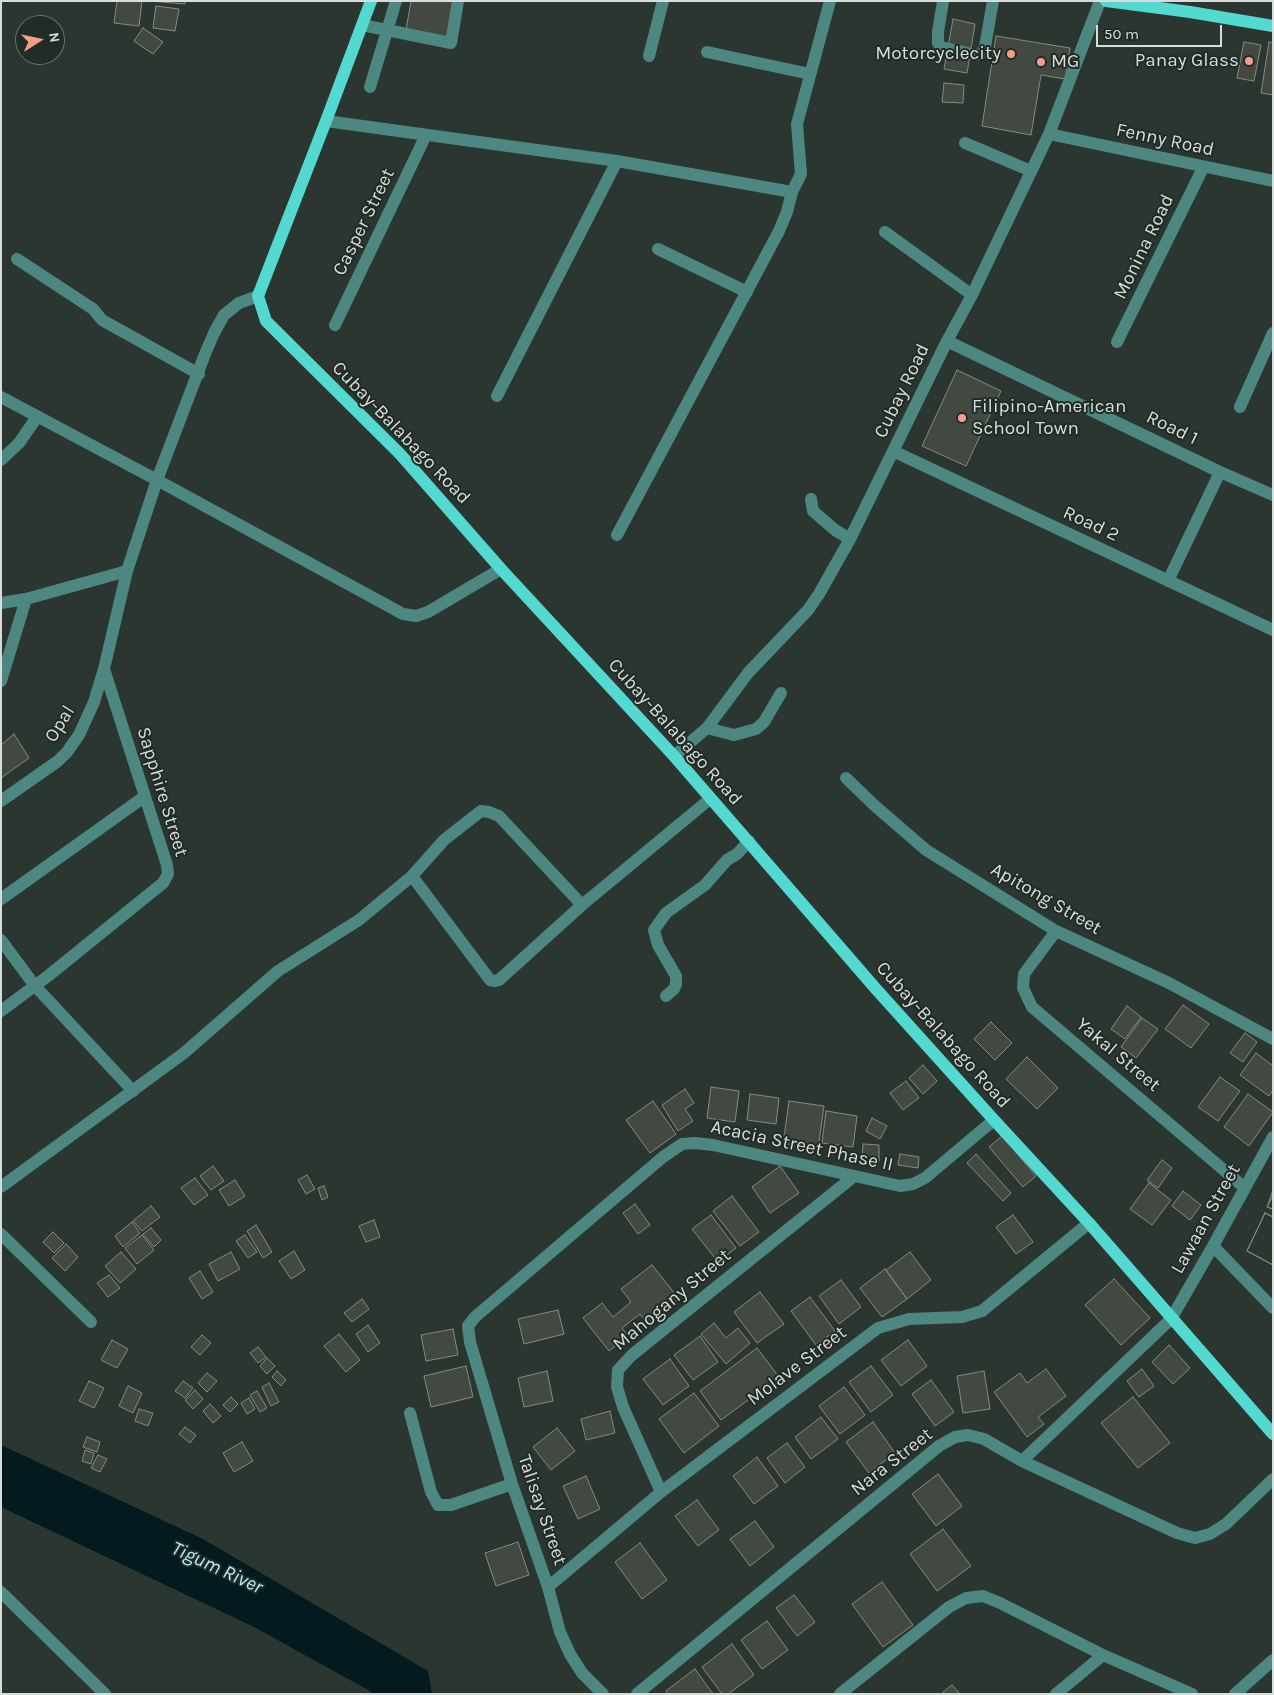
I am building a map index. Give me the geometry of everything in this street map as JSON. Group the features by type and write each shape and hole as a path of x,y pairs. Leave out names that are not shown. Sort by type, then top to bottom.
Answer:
{"main road":[{"path":"258,296 370,1"},
{"path":"1106,1 1190,12 1273,26"},
{"name":"Cubay-Balabago Road","path":"258,296 266,321 400,454 501,569 674,756 876,989 1089,1223 1273,1434"}],"street":[{"path":"370,87 396,1"},
{"path":"362,25 451,43 458,1"},
{"path":"649,56 663,1"},
{"path":"617,535 747,292 787,212 792,192 801,174 797,124 830,1"},
{"path":"944,1 938,32 938,43 941,47 976,54 983,52 985,47 993,1"},
{"name":"Cubay Road","path":"674,756 707,728 748,673 808,610 819,594 850,539 947,341 972,295 1049,134 1100,1"},
{"path":"707,52 810,74"},
{"path":"326,121 617,161 792,192"},
{"name":"Fenny Road","path":"1049,134 1203,168 1273,181"},
{"name":"Casper Street","path":"335,325 426,135"},
{"path":"965,142 1031,170"},
{"path":"497,396 617,161"},
{"name":"Monina Road","path":"1117,342 1203,168"},
{"path":"886,232 972,295"},
{"path":"658,248 747,292"},
{"path":"17,259 93,309 102,320 199,374"},
{"name":"Opal","path":"1,801 58,761 74,744 94,702 104,669 127,571 157,480 214,333 224,315 239,303 258,296"},
{"path":"1240,407 1273,333"},
{"name":"Road 1","path":"947,341 1220,472 1273,495"},
{"path":"1,397 403,614 416,616 428,612 501,569"},
{"path":"1,460 19,443 38,417"},
{"name":"Road 2","path":"893,451 1273,630"},
{"path":"1168,581 1220,472"},
{"path":"811,499 814,511 835,530 850,539"},
{"path":"1,603 26,600 127,571"},
{"path":"1,681 26,600"},
{"name":"Sapphire Street","path":"1,1011 163,883 168,874 104,669"},
{"path":"707,728 734,734 756,728 764,722 781,693"},
{"name":"Apitong Street","path":"846,778 926,850 1056,931 1169,983 1273,1038"},
{"path":"1,899 144,797"},
{"path":"412,876 490,980 499,980 582,905 710,799"},
{"path":"1,1187 184,1053 278,971 359,920 412,876 451,834 481,811 499,816 507,823 582,905"},
{"path":"666,996 674,989 676,976 658,944 654,930 666,913 705,885 727,860 737,854 749,841"},
{"name":"Yakal Street","path":"1056,931 1024,974 1024,988 1032,1007 1246,1188"},
{"path":"1,940 35,986 133,1091"},
{"name":"Acacia Street Phase II","path":"468,1326 475,1317 656,1163 682,1144 713,1145 900,1186 913,1184 925,1178 994,1120"},
{"name":"Lawaan Street","path":"1171,1319 1273,1137"},
{"name":"Mahogany Street","path":"661,1492 623,1407 617,1387 618,1370 632,1355 853,1177"},
{"name":"Molave Street","path":"548,1587 661,1492 878,1328 909,1320 962,1317 982,1311 1089,1223"},
{"path":"1,1234 91,1322"},
{"path":"1213,1246 1273,1308"},
{"path":"1022,1461 1171,1319"},
{"name":"Talisay Street","path":"468,1326 470,1342 512,1484 548,1587 560,1632 582,1674 603,1694"},
{"path":"410,1413 431,1492 438,1504 451,1505 512,1484"},
{"name":"Nara Street","path":"637,1694 939,1446 956,1438 968,1435 984,1439 1022,1461 1177,1533 1195,1538 1210,1534 1226,1524 1273,1479"},
{"path":"1,1592 105,1694"},
{"path":"840,1694 949,1607 966,1598 984,1596 1103,1655 1192,1694"},
{"path":"1056,1694 1103,1655"},
{"path":"1235,1694 1273,1660"}],"water":[{"name":"Tigum River","path":"1,1445 203,1539 428,1671 432,1694 371,1694 370,1691 254,1627 1,1507"}],"building":[{"path":"117,1 142,1 139,26 114,23"},
{"path":"149,1 185,1 185,4"},
{"path":"411,1 453,1 447,37 406,30"},
{"path":"156,6 179,9 175,31 153,28"},
{"path":"953,19 975,24 967,73 944,69"},
{"path":"143,28 163,42 153,54 134,41"},
{"path":"996,36 1070,48 1065,79 1041,75 1031,135 982,126"},
{"name":"Panay Glass","path":"1244,42 1261,45 1254,81 1237,78"},
{"path":"1269,42 1273,43 1273,95 1261,93"},
{"path":"944,83 964,85 963,103 942,102"},
{"name":"Filipino-American School Town","path":"957,370 1001,391 966,466 922,446"},
{"path":"14,734 29,758 1,778 1,745"},
{"path":"1183,1005 1209,1024 1191,1048 1165,1029"},
{"path":"1127,1006 1141,1017 1125,1039 1111,1029"},
{"path":"1142,1018 1158,1029 1136,1058 1121,1047"},
{"path":"991,1022 1012,1043 995,1060 974,1039"},
{"path":"1245,1033 1257,1042 1243,1062 1230,1053"},
{"path":"1256,1053 1273,1066 1273,1090 1269,1096 1240,1075"},
{"path":"1027,1057 1058,1088 1037,1109 1006,1079"},
{"path":"923,1065 937,1081 923,1094 909,1078"},
{"path":"1220,1077 1240,1091 1218,1121 1198,1107"},
{"path":"906,1081 919,1098 903,1110 890,1093"},
{"path":"711,1087 739,1091 735,1122 707,1118"},
{"path":"685,1089 694,1103 685,1109 693,1121 678,1131 662,1105"},
{"path":"750,1094 779,1098 776,1124 747,1120"},
{"path":"1248,1094 1273,1112 1249,1146 1224,1127"},
{"path":"653,1101 676,1134 650,1153 626,1120"},
{"path":"789,1101 824,1106 818,1149 783,1144"},
{"path":"826,1111 857,1116 853,1147 822,1143"},
{"path":"872,1118 887,1126 880,1139 866,1131"},
{"path":"1002,1136 1036,1176 1023,1187 989,1147"},
{"path":"863,1144 879,1145 879,1162 862,1161"},
{"path":"900,1154 919,1157 918,1168 898,1165"},
{"path":"976,1154 1011,1193 1003,1201 967,1163"},
{"path":"1162,1160 1172,1168 1158,1188 1147,1180"},
{"path":"213,1166 224,1181 211,1190 200,1176"},
{"path":"780,1166 799,1193 770,1213 752,1187"},
{"path":"307,1175 315,1189 306,1194 298,1180"},
{"path":"195,1178 208,1195 194,1205 181,1188"},
{"path":"235,1180 245,1196 229,1206 219,1190"},
{"path":"1149,1183 1171,1200 1152,1225 1130,1209"},
{"path":"324,1186 328,1197 322,1200 318,1188"},
{"path":"1273,1190 1273,1209 1267,1207"},
{"path":"1183,1191 1201,1205 1190,1220 1172,1206"},
{"path":"732,1196 759,1232 740,1246 713,1211"},
{"path":"1273,1196 1273,1209 1267,1207"},
{"path":"635,1204 650,1225 638,1234 623,1213"},
{"path":"151,1206 160,1217 142,1231 133,1221"},
{"path":"1265,1213 1273,1217 1273,1265 1247,1251"},
{"path":"1265,1213 1273,1217 1273,1265 1247,1251"},
{"path":"711,1215 736,1248 718,1262 692,1229"},
{"path":"1013,1215 1033,1242 1016,1254 996,1227"},
{"path":"374,1220 380,1237 366,1242 359,1226"},
{"path":"132,1222 140,1233 123,1247 115,1236"},
{"path":"256,1225 272,1252 263,1258 247,1231"},
{"path":"151,1228 161,1240 154,1247 143,1234"},
{"path":"53,1232 64,1243 54,1253 43,1242"},
{"path":"142,1235 154,1250 137,1264 125,1248"},
{"path":"245,1235 257,1252 248,1258 236,1241"},
{"path":"66,1244 78,1257 65,1271 52,1258"},
{"path":"294,1251 305,1270 291,1279 279,1261"},
{"path":"121,1252 136,1269 120,1283 105,1266"},
{"path":"231,1252 240,1269 218,1281 209,1264"},
{"path":"910,1252 931,1280 907,1299 886,1270"},
{"path":"652,1265 679,1299 648,1324 640,1314 622,1328 628,1336 609,1351 583,1318 602,1303 613,1317 631,1302 621,1289"},
{"path":"885,1269 907,1299 882,1317 860,1288"},
{"path":"200,1271 213,1292 202,1299 189,1278"},
{"path":"109,1275 120,1288 108,1297 97,1283"},
{"path":"1114,1279 1150,1318 1121,1345 1085,1305"},
{"path":"841,1280 861,1307 839,1324 819,1296"},
{"path":"760,1292 784,1324 757,1343 734,1312"},
{"path":"810,1297 835,1331 816,1345 791,1311"},
{"path":"362,1299 369,1309 352,1322 344,1313"},
{"path":"558,1310 564,1334 524,1344 518,1319"},
{"path":"714,1323 726,1338 738,1328 750,1343 726,1364 701,1334"},
{"path":"368,1325 380,1343 368,1352 356,1334"},
{"path":"453,1329 458,1355 426,1361 421,1335"},
{"path":"339,1334 360,1360 346,1372 324,1346"},
{"path":"202,1335 211,1343 200,1355 191,1347"},
{"path":"700,1336 718,1362 693,1380 674,1355"},
{"path":"112,1340 128,1349 117,1368 101,1360"},
{"path":"908,1340 927,1366 901,1386 881,1360"},
{"path":"1169,1345 1190,1368 1173,1384 1152,1362"},
{"path":"258,1347 266,1357 258,1363 250,1353"},
{"path":"757,1348 779,1377 721,1420 700,1391"},
{"path":"267,1358 275,1366 267,1374 260,1366"},
{"path":"670,1359 689,1386 663,1405 643,1379"},
{"path":"466,1366 473,1397 431,1407 424,1376"},
{"path":"871,1366 893,1395 871,1412 849,1382"},
{"path":"1046,1369 1066,1396 1038,1417 1044,1424 1027,1437 994,1392 1020,1373 1027,1383"},
{"path":"1142,1369 1154,1386 1139,1397 1127,1381"},
{"path":"277,1371 286,1380 281,1386 272,1377"},
{"path":"547,1371 553,1401 524,1407 518,1378"},
{"path":"984,1371 990,1409 963,1413 957,1376"},
{"path":"207,1373 217,1381 207,1392 198,1383"},
{"path":"931,1380 954,1412 935,1426 912,1394"},
{"path":"89,1381 104,1388 94,1408 79,1401"},
{"path":"183,1381 193,1388 185,1398 175,1391"},
{"path":"269,1383 279,1402 271,1406 262,1387"},
{"path":"128,1386 142,1393 133,1413 119,1406"},
{"path":"844,1387 865,1415 840,1434 819,1406"},
{"path":"195,1390 203,1399 193,1409 185,1400"},
{"path":"257,1391 267,1408 260,1412 250,1395"},
{"path":"694,1393 719,1426 684,1453 659,1419"},
{"path":"231,1397 238,1404 230,1412 223,1405"},
{"path":"1133,1397 1170,1443 1138,1468 1101,1423"},
{"path":"249,1398 255,1409 247,1414 241,1403"},
{"path":"210,1404 221,1416 213,1423 203,1411"},
{"path":"139,1409 153,1413 148,1426 135,1421"},
{"path":"610,1411 615,1433 586,1440 581,1419"},
{"path":"821,1417 838,1439 811,1459 795,1437"},
{"path":"873,1422 895,1453 869,1473 846,1442"},
{"path":"185,1427 196,1435 190,1443 179,1434"},
{"path":"557,1428 575,1451 551,1470 533,1447"},
{"path":"87,1437 100,1442 97,1452 83,1447"},
{"path":"242,1442 253,1461 234,1472 223,1453"},
{"path":"787,1443 805,1467 785,1483 767,1458"},
{"path":"85,1450 94,1453 91,1464 82,1461"},
{"path":"98,1455 107,1459 100,1472 91,1468"},
{"path":"757,1457 778,1486 754,1504 733,1476"},
{"path":"938,1474 962,1506 936,1526 912,1494"},
{"path":"586,1476 600,1509 578,1519 563,1486"},
{"path":"697,1500 719,1530 698,1546 675,1516"},
{"path":"755,1521 774,1547 750,1566 730,1539"},
{"path":"943,1529 971,1566 937,1591 910,1554"},
{"path":"518,1542 529,1575 496,1586 485,1553"},
{"path":"640,1543 667,1580 642,1599 615,1562"},
{"path":"882,1582 913,1625 883,1647 852,1604"},
{"path":"794,1595 815,1622 797,1636 776,1608"},
{"path":"767,1621 788,1650 762,1669 741,1640"},
{"path":"732,1644 754,1675 728,1694 722,1694 702,1667"},
{"path":"695,1669 713,1694 668,1694 666,1691"},
{"path":"952,1685 960,1694 941,1694"}],"place":[{"name":"Motorcyclecity","path":"1011,54"},
{"name":"Panay Glass","path":"1249,61"},
{"name":"MG","path":"1041,62"},
{"name":"Filipino-American School Town","path":"962,418"}]}
